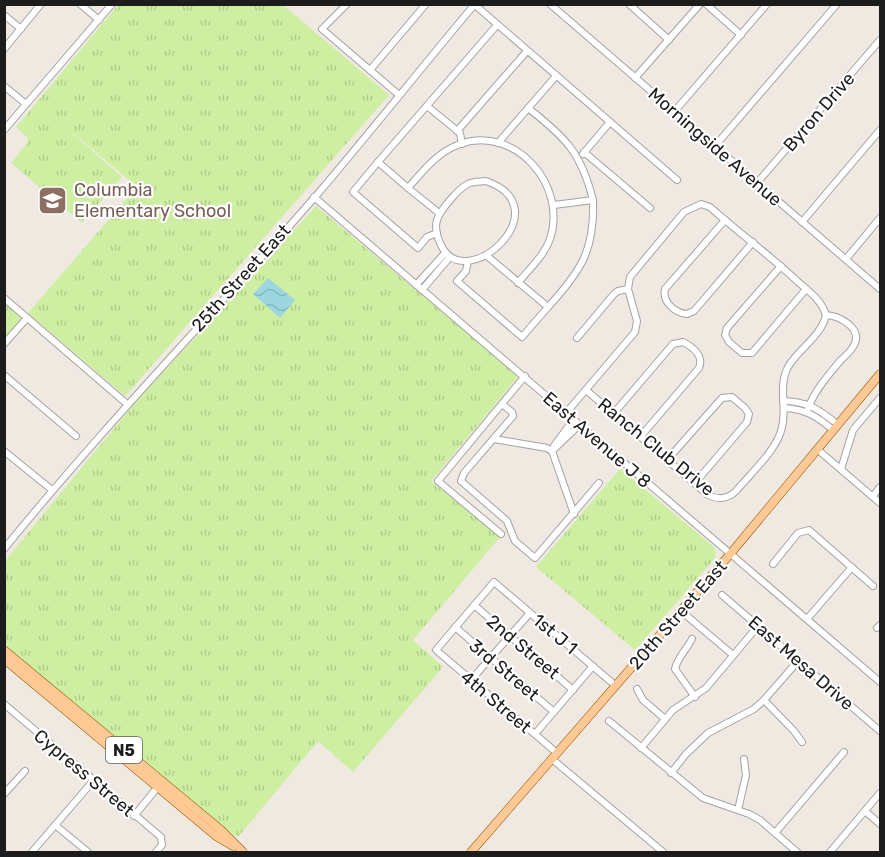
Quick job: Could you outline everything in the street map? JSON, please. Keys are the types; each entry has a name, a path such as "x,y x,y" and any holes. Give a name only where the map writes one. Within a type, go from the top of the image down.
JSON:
{"main road":[{"name":"20th Street East","path":"471,852 731,553 880,374"},
{"name":"N5","path":"4,650 221,830 242,852"},
{"path":"4,659 216,836 242,852"}],"street":[{"path":"4,48 41,4"},
{"path":"80,4 99,20"},
{"path":"4,130 112,4"},
{"path":"347,4 322,29 399,95"},
{"path":"370,70 426,4"},
{"name":"Morningside Avenue","path":"550,4 880,289"},
{"path":"629,4 669,40"},
{"path":"635,78 700,4"},
{"path":"706,4 741,35"},
{"path":"674,112 767,4"},
{"path":"715,146 837,4"},
{"path":"475,5 676,180"},
{"name":"25th Street East","path":"4,549 127,404 314,197 475,5"},
{"path":"4,15 21,29"},
{"path":"437,233 428,237 418,248 353,192 497,25"},
{"name":"Byron Drive","path":"757,183 880,40"},
{"path":"457,131 527,51"},
{"path":"498,143 556,76"},
{"path":"4,86 26,104"},
{"path":"427,106 457,131 462,144"},
{"path":"468,261 466,271 457,281 522,337 581,267 594,225 593,200 589,183 579,159 567,141 528,108"},
{"path":"579,159 610,122"},
{"path":"802,222 880,130"},
{"path":"408,188 434,158 462,144 479,141 498,143 522,155 540,171 549,186 554,205 551,238 542,254 518,283"},
{"path":"584,152 650,208"},
{"path":"378,162 439,213"},
{"path":"486,181 500,186 508,193 516,212 511,230 487,256 477,260 468,261 447,255 437,233 436,219 439,213 460,189 471,183 486,181"},
{"name":"East Avenue J 8","path":"314,197 880,682"},
{"path":"554,205 593,200"},
{"path":"566,413 635,332 638,321 628,289 633,271 684,213 701,204 710,207 753,242 823,306 826,315 821,329 789,367 782,385 784,404 816,407 835,427"},
{"path":"846,259 880,218"},
{"path":"725,220 666,289 664,294 666,301 679,313 687,314 694,311 753,242"},
{"path":"416,285 447,255"},
{"path":"422,290 447,255"},
{"path":"487,256 548,307"},
{"path":"781,266 727,328 725,335 729,342 742,353 752,353 806,289"},
{"path":"577,338 614,294 628,289"},
{"path":"4,298 127,404"},
{"path":"808,408 819,386 854,346 856,340 851,327 837,316 826,315"},
{"path":"4,344 27,318"},
{"path":"614,413 673,344 683,342 693,349 701,358 699,368 641,436"},
{"path":"4,375 76,436"},
{"path":"501,534 438,481 525,376"},
{"name":"Ranch Club Drive","path":"586,390 713,497 728,497 736,491 777,441 782,428 784,404"},
{"path":"667,459 722,398 732,397 745,408 749,414 747,422 695,483"},
{"path":"841,469 853,430 880,398"},
{"path":"502,404 512,412 513,416 464,473 461,481 507,521 515,541 535,558 598,483"},
{"path":"552,451 561,434 573,420"},
{"path":"552,451 579,425"},
{"path":"494,439 547,448 552,451 574,514"},
{"path":"818,449 880,503"},
{"path":"4,451 52,490"},
{"path":"873,496 880,487"},
{"path":"773,564 798,533 809,530 873,586"},
{"path":"807,620 852,567"},
{"name":"1st J 1","path":"474,605 494,582 616,686"},
{"name":"East Mesa Drive","path":"722,595 880,731"},
{"path":"455,627 474,605"},
{"name":"2nd Street","path":"474,605 573,690"},
{"path":"681,611 733,655"},
{"path":"471,680 530,613"},
{"path":"641,748 673,710 706,688 758,626"},
{"name":"4th Street","path":"455,627 436,650 535,734 554,756 663,852"},
{"name":"3rd Street","path":"455,627 554,712"},
{"path":"693,639 675,669 695,697"},
{"path":"671,772 708,733 747,713 764,700 798,661"},
{"path":"535,734 593,666"},
{"path":"637,689 643,700 665,719"},
{"path":"764,700 802,742"},
{"name":"Cypress Street","path":"4,704 161,837 163,842 156,852"},
{"path":"609,721 703,798 760,820 797,852"},
{"path":"775,833 844,752"},
{"path":"738,810 746,775 744,759"},
{"path":"4,794 25,771"},
{"path":"32,852 93,781"},
{"path":"134,816 157,788"},
{"path":"830,852 880,793"},
{"path":"865,811 880,824"},
{"path":"55,825 88,852"}],"green space":[{"path":"118,5 283,5 389,95 125,396 28,313 137,187 53,116 122,177 82,223 11,163 28,142 27,137 16,127"},
{"path":"316,206 516,374 516,379 431,481 500,537 413,640 443,667 353,772 318,741 238,837 219,827 5,645 5,561 134,404"},
{"path":"5,304 21,318 5,337"},
{"path":"619,470 622,470 715,548 716,557 635,650 536,567"}],"water":[{"path":"268,278 295,300 280,318 253,294"}],"place":[{"name":"Columbia Elementary School","path":"53,200"}]}
